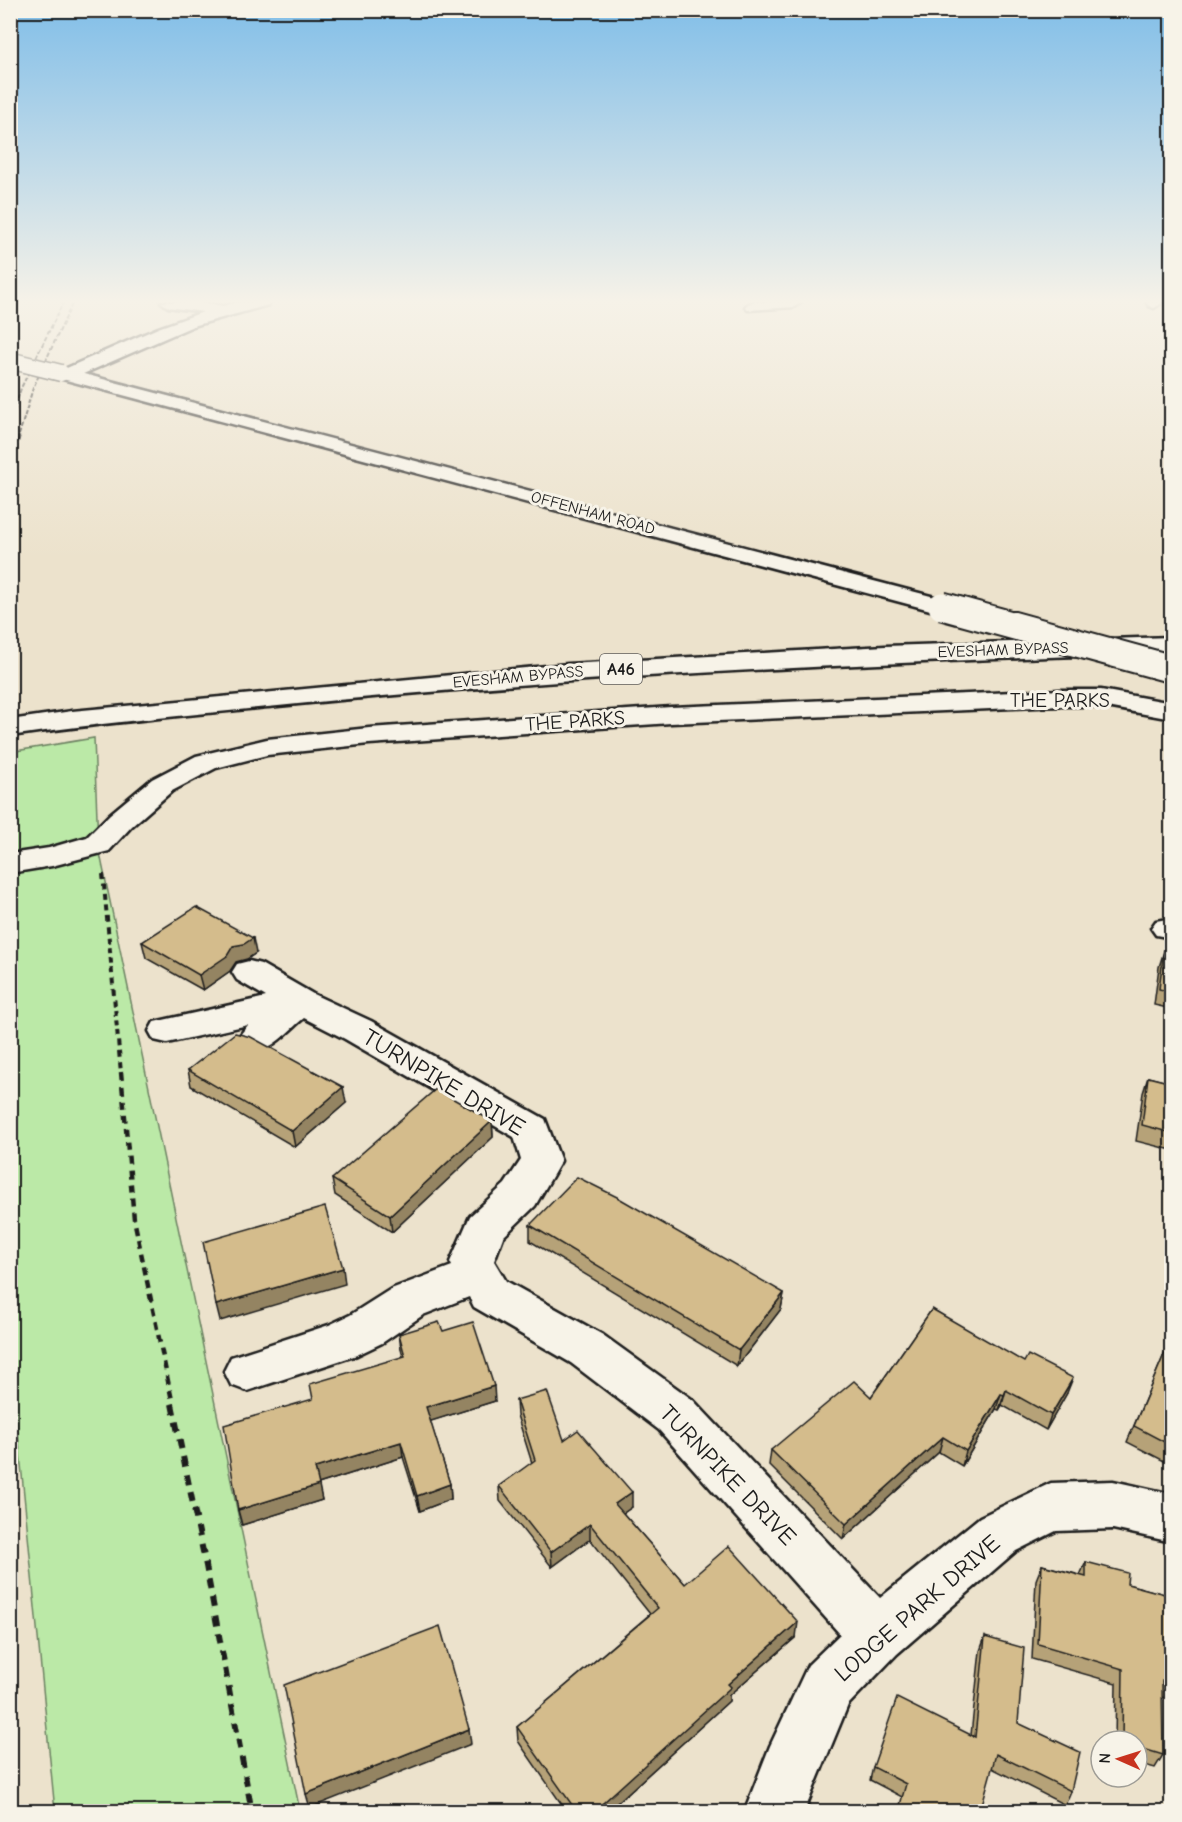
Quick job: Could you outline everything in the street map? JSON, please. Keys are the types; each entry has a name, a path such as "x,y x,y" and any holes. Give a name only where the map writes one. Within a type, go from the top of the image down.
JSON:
{"main road":[{"name":"OFFENHAM ROAD","path":"113,387 1172,669"},
{"name":"EVESHAM BYPASS","path":"10,728 72,719 320,694 568,672 885,654 1172,645"},
{"name":"THE PARKS","path":"98,844 121,820 162,785 206,762 267,747 369,736 671,715 1037,699 1101,698 1172,711"},
{"path":"10,864 98,844"},
{"name":"TURNPIKE DRIVE","path":"249,972 300,1002 358,1030 531,1129 541,1161 520,1195 485,1227 472,1262 490,1294 587,1349 676,1415 878,1635"},
{"path":"167,1031 300,1002"},
{"path":"254,1040 300,1002"},
{"path":"248,1371 341,1341 366,1329 407,1302 479,1274"},
{"name":"LODGE PARK DRIVE","path":"774,1812 791,1767 828,1685 878,1635 998,1534 1051,1507 1113,1505 1172,1518"}],"path":[{"path":"98,844 105,886 134,1220 206,1566 252,1812"}],"green space":[{"path":"94,738 98,844 300,1811 55,1811 10,1352 10,752"}],"building":[{"path":"196,907 253,938 244,944 233,946 227,956 199,975 142,942"},
{"path":"1164,951 1172,953 1172,992 1159,989"},
{"path":"235,1033 251,1037 343,1087 292,1131 188,1070"},
{"path":"1148,1077 1172,1083 1172,1133 1142,1125"},
{"path":"436,1089 492,1121 390,1216 332,1179"},
{"path":"577,1177 617,1197 784,1293 739,1350 530,1225"},
{"path":"325,1207 343,1268 216,1305 203,1242"},
{"path":"932,1309 1024,1362 1028,1355 1073,1378 1051,1415 1006,1390 1004,1395 1001,1394 966,1451 943,1437 846,1524 771,1450 854,1381 871,1397"},
{"path":"439,1322 443,1331 473,1322 494,1386 426,1407 450,1484 417,1496 401,1442 315,1468 319,1485 238,1510 224,1425 313,1399 310,1384 405,1356 399,1334"},
{"path":"1166,1350 1172,1352 1172,1446 1134,1426"},
{"path":"547,1391 564,1440 578,1430 632,1492 615,1504 685,1584 729,1546 798,1622 728,1684 731,1687 593,1812 577,1812 517,1727 658,1608 590,1524 551,1552 499,1486 535,1460 516,1400"},
{"path":"1086,1562 1128,1573 1127,1584 1172,1596 1172,1683 1162,1681 1163,1755 1149,1751 1149,1729 1122,1729 1123,1669 1038,1644 1042,1565 1086,1577"},
{"path":"440,1626 469,1729 306,1794 284,1685"},
{"path":"985,1637 1024,1648 1018,1723 1080,1752 1071,1791 996,1754 980,1812 898,1812 906,1784 873,1767 897,1698 975,1737"}],"railway":[{"path":"10,424 21,387"},
{"path":"19,435 33,387"},
{"path":"10,468 20,434"},
{"path":"10,1772 14,1812"}]}
